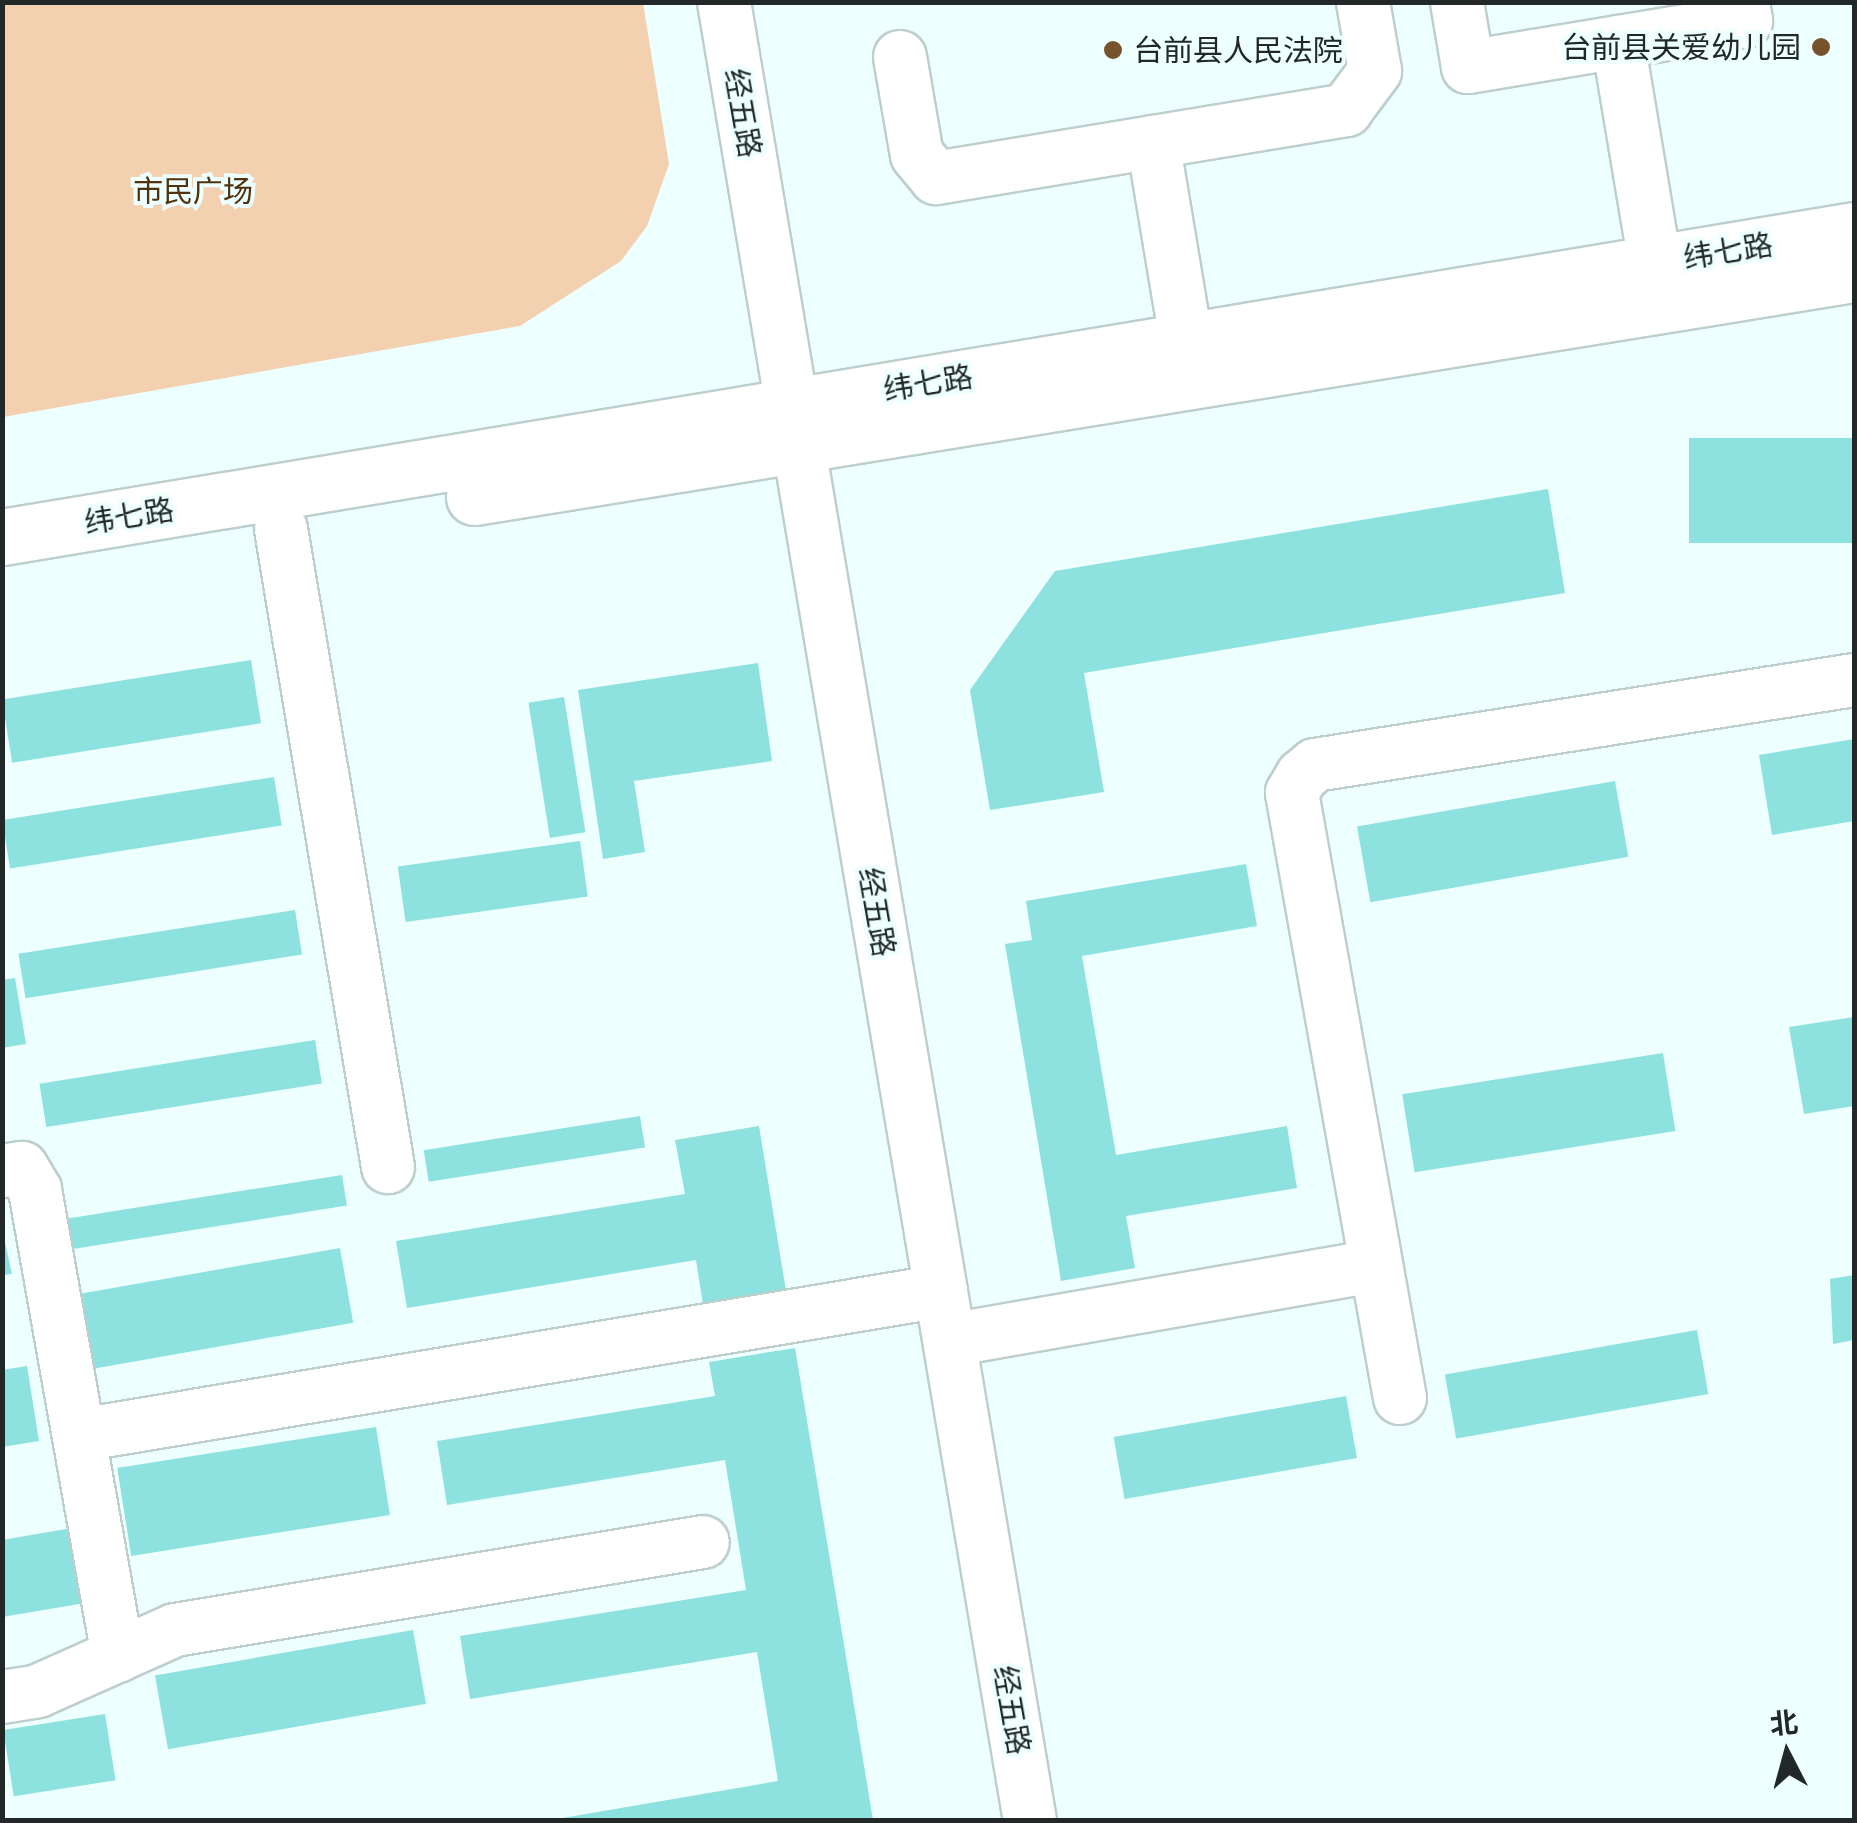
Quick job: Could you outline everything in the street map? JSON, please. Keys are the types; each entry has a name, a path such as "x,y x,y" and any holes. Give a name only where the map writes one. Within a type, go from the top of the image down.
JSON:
{"main road":[{"name":"纬七路","path":"2,576 281,529 796,425 1186,340 1854,230"},
{"name":"纬七路","path":"2,537 1854,274"}],"street":[{"name":"经五路","path":"724,2 1030,1820"},
{"path":"900,56 916,154 936,178 1346,110 1375,71 1363,2"},
{"path":"1457,2 1468,67 1746,21 1743,2"},
{"path":"1618,42 1655,264"},
{"path":"1153,142 1186,340"},
{"path":"281,529 388,1167"},
{"path":"1400,1398 1292,793 1302,776 1315,765 1854,680"},
{"path":"2,1171 22,1168 35,1190 118,1656"},
{"path":"80,1434 945,1316 1376,1266"},
{"path":"2,1697 118,1656 174,1630 704,1542"}],"green space":[{"name":"市民广场","path":"3,2 643,3 669,164 647,226 621,261 520,326 3,417"}],"building":[{"path":"1689,438 1854,438 1854,543 1689,543"},
{"path":"1548,489 1565,593 1084,673 1104,792 990,810 970,690 1055,571"},
{"path":"251,660 261,723 12,763 2,699"},
{"path":"758,663 772,761 634,781 645,852 603,859 578,690"},
{"path":"564,697 585,832 550,838 528,703"},
{"path":"1854,739 1854,821 1772,835 1759,755"},
{"path":"274,777 282,825 10,868 2,820"},
{"path":"1615,781 1628,857 1370,902 1357,826"},
{"path":"580,841 588,896 406,922 398,867"},
{"path":"1246,864 1257,926 1082,956 1116,1155 1287,1126 1297,1188 1126,1216 1135,1268 1061,1281 1005,944 1032,940 1026,901"},
{"path":"295,910 302,954 25,998 18,954"},
{"path":"15,978 26,1044 2,1048 2,980"},
{"path":"1854,1017 1854,1106 1804,1114 1789,1027"},
{"path":"315,1040 322,1083 46,1127 39,1084"},
{"path":"1663,1053 1675,1131 1415,1172 1402,1094"},
{"path":"640,1116 645,1148 429,1182 424,1150"},
{"path":"759,1126 787,1297 704,1311 696,1260 407,1308 396,1241 685,1194 675,1140"},
{"path":"342,1175 347,1206 58,1251 54,1221"},
{"path":"2,1229 12,1274 2,1275"},
{"path":"340,1248 353,1323 93,1369 80,1294"},
{"path":"1854,1275 1854,1340 1833,1344 1830,1279"},
{"path":"1697,1330 1708,1394 1456,1438 1445,1374"},
{"path":"795,1348 873,1820 551,1820 778,1781 757,1652 470,1699 460,1636 746,1590 725,1460 447,1505 437,1441 715,1396 709,1362"},
{"path":"27,1366 39,1441 2,1447 2,1370"},
{"path":"1346,1396 1357,1458 1125,1499 1114,1437"},
{"path":"376,1427 390,1515 131,1556 117,1468"},
{"path":"72,1528 85,1603 2,1617 2,1540"},
{"path":"413,1630 426,1704 168,1749 155,1675"},
{"path":"105,1714 115,1780 14,1796 3,1730"}],"place":[{"name":"台前县关爱幼儿园","path":"1821,47"},
{"name":"台前县人民法院","path":"1113,50"}]}
